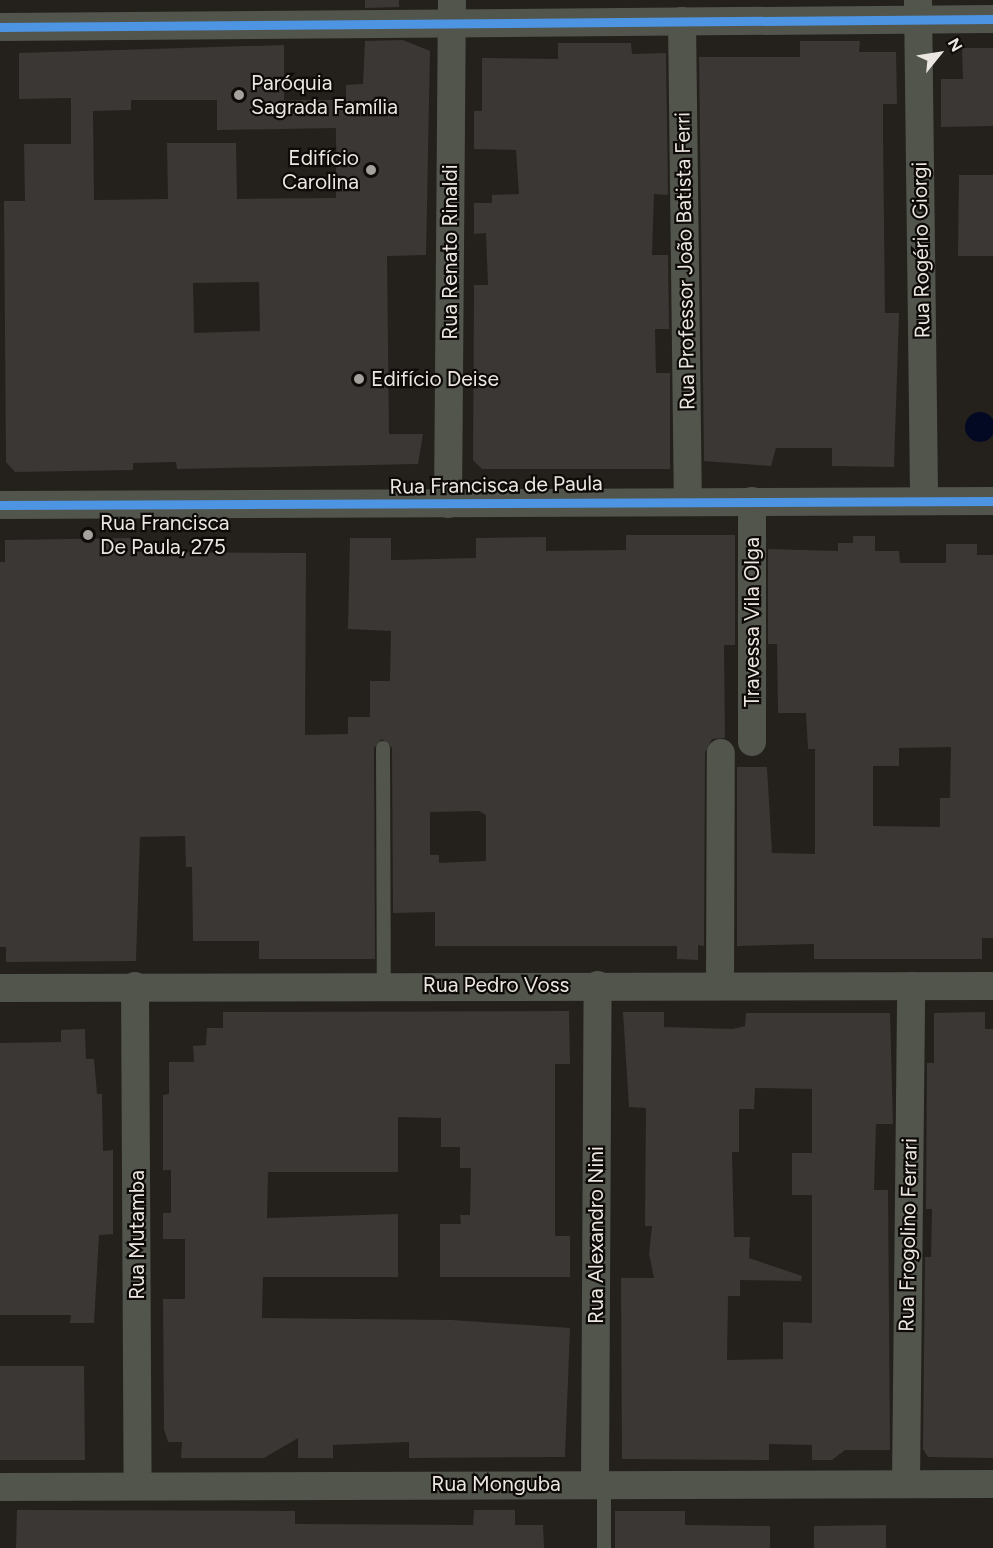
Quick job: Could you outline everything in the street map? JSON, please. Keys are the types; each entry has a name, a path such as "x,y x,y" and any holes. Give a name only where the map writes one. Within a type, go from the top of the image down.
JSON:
{"street":[{"path":"0,27 452,12 682,21 918,10 993,19"},
{"name":"Rua Rogério Giorgi","path":"918,10 924,501"},
{"name":"Rua Renato Rinaldi","path":"448,504 452,12"},
{"name":"Rua Professor João Batista Ferri","path":"682,21 688,501"},
{"name":"Travessa Vila Olga","path":"752,501 752,742"},
{"name":"Rua Francisca de Paula","path":"0,504 993,501"},
{"path":"720,985 721,753"},
{"name":"Rua Pedro Voss","path":"0,988 384,985 993,986"},
{"name":"Rua Alexandro Nini","path":"598,985 600,1484"},
{"name":"Rua Mutamba","path":"135,986 138,1484"},
{"name":"Rua Frogolino Ferrari","path":"906,1483 910,986"},
{"name":"Rua Monguba","path":"0,1487 138,1484 993,1484"}],"lane":[{"path":"383,748 384,985"},
{"path":"600,1484 604,1548"}],"water":[{"path":"980,412 990,417 995,427 990,437 980,442 970,437 965,427 970,417"}],"building":[{"path":"365,0 399,0 399,7 365,8"},
{"path":"403,40 430,51 426,255 387,256 389,434 423,434 418,464 177,469 176,462 133,463 133,470 15,472 6,462 4,201 25,201 24,144 71,144 71,98 19,99 19,53 284,45 284,100 346,100 346,85 363,84 365,41","holes":["131,100 217,100 217,130 336,128 336,198 237,199 236,143 167,143 168,199 94,200 93,111 131,110","259,282 260,331 194,333 193,283"]},
{"path":"800,41 860,41 859,52 896,52 897,104 883,104 885,313 899,313 894,467 832,466 832,448 776,448 771,466 704,461 699,57 800,57"},
{"path":"558,43 631,43 632,54 666,53 668,195 654,194 652,255 668,255 669,329 655,329 656,373 670,373 670,469 482,469 473,460 474,285 488,285 486,233 474,234 474,203 492,203 492,195 519,194 516,150 474,149 474,111 482,111 482,58 558,59"},
{"path":"962,48 993,48 993,126 941,127 941,79 963,79"},
{"path":"959,175 993,175 993,256 958,256"},
{"path":"626,535 735,535 735,645 724,645 725,738 712,739 705,753 704,946 698,945 698,960 677,959 677,946 435,946 435,912 393,913 392,748 382,739 374,748 375,959 259,959 259,941 193,941 192,867 186,867 185,836 140,837 136,961 6,962 6,947 0,947 0,562 5,562 5,540 132,538 132,552 306,553 305,735 348,734 348,717 370,717 370,681 390,681 391,631 348,629 350,538 391,538 391,560 476,558 476,538 546,537 546,551 626,550","holes":["479,811 486,815 486,861 439,863 439,855 430,855 430,812"]},
{"path":"853,536 875,536 875,551 899,551 900,563 946,563 946,544 977,544 977,555 993,555 993,938 982,938 982,959 814,959 814,944 737,946 737,767 767,767 772,853 815,854 815,749 808,749 806,713 778,713 777,644 768,644 768,549 838,551 838,543 853,543","holes":["951,747 950,798 940,798 940,827 873,826 873,766 899,766 899,748"]},
{"path":"569,1011 570,1064 555,1064 555,1236 570,1236 570,1277 440,1277 440,1224 461,1224 460,1215 470,1215 471,1168 460,1168 460,1147 441,1147 441,1118 398,1117 398,1172 268,1172 267,1218 398,1214 398,1277 263,1277 262,1318 452,1320 570,1328 565,1457 409,1458 409,1442 333,1445 333,1458 298,1458 298,1438 264,1458 181,1458 182,1442 168,1442 164,1429 163,1299 185,1299 185,1239 163,1239 163,1213 171,1213 171,1170 163,1170 163,1095 169,1094 169,1062 194,1062 193,1046 206,1045 207,1028 223,1028 223,1012"},
{"path":"623,1012 664,1012 664,1027 733,1029 745,1026 746,1013 890,1013 893,1124 876,1124 874,1190 888,1190 890,1450 845,1450 832,1460 812,1460 812,1445 769,1444 769,1460 622,1459 621,1278 654,1278 649,1254 652,1226 645,1226 646,1108 629,1107","holes":["755,1088 812,1089 812,1153 792,1153 792,1195 812,1195 812,1323 783,1322 783,1359 727,1360 728,1296 740,1296 740,1280 801,1281 802,1276 749,1258 750,1237 734,1237 732,1152 739,1152 739,1109 754,1109"]},
{"path":"985,1012 985,1029 993,1029 993,1458 928,1457 923,1449 925,1257 931,1257 932,1209 926,1209 927,1063 934,1063 934,1013"},
{"path":"85,1029 86,1059 94,1059 97,1094 102,1094 103,1151 113,1150 113,1234 99,1235 94,1323 70,1323 71,1315 0,1315 0,1043 61,1042 61,1030"},
{"path":"0,1366 84,1366 85,1460 0,1460"},
{"path":"17,1510 295,1511 295,1524 473,1525 474,1510 515,1510 515,1525 543,1525 544,1548 16,1548"},
{"path":"615,1511 685,1511 685,1525 770,1526 770,1548 615,1548"},
{"path":"886,1525 886,1548 814,1548 814,1526"}],"cycle path":[{"path":"0,27 993,19"},
{"path":"0,505 993,501"}],"place":[{"name":"Paróquia Sagrada Família","path":"239,95"},
{"name":"Edifício Carolina","path":"371,170"},
{"name":"Edifício Deise","path":"359,379"},
{"name":"Rua Francisca De Paula, 275","path":"88,535"}]}
